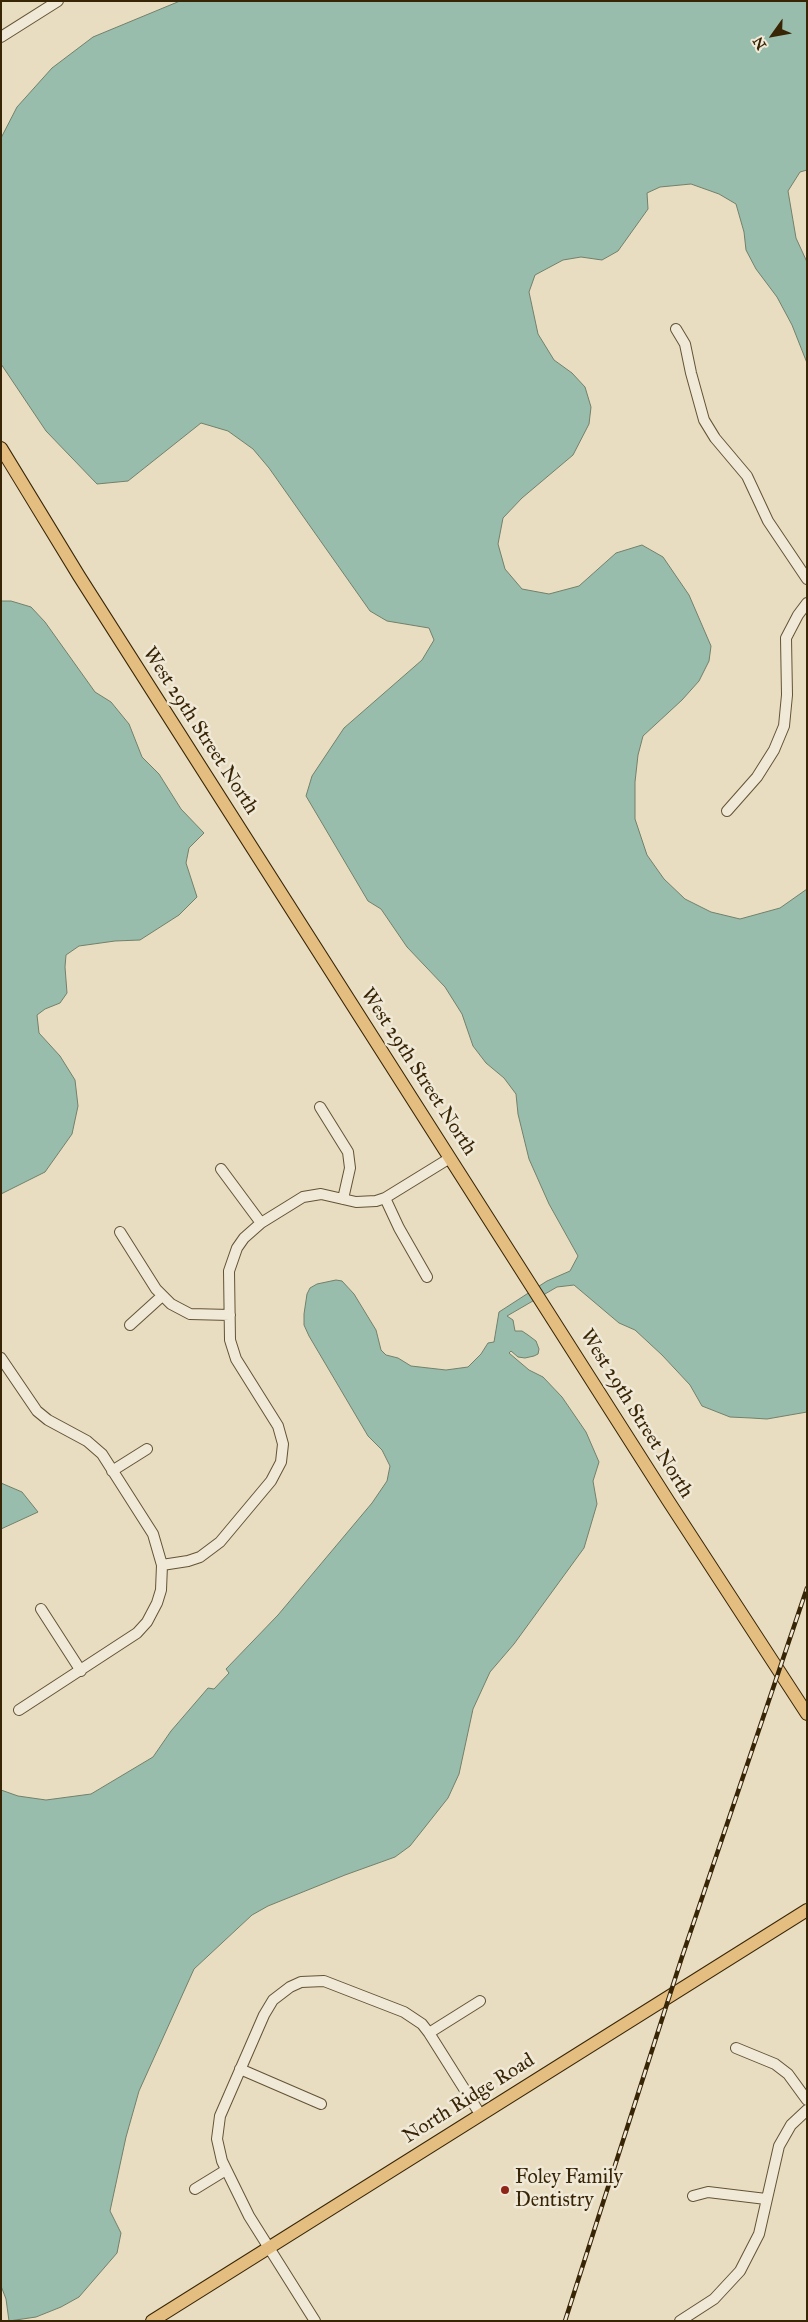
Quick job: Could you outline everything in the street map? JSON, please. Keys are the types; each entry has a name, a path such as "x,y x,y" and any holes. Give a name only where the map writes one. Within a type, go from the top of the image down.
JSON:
{"main road":[{"name":"West 29th Street North","path":"1,448 79,576 669,1502 807,1714"},
{"name":"North Ridge Road","path":"152,2321 807,1910"}],"street":[{"path":"1,37 58,1"},
{"path":"676,329 685,344 704,420 715,438 747,476 768,521 807,579"},
{"path":"727,811 757,777 774,750 784,726 787,695 786,638 798,615 807,603"},
{"path":"320,1107 344,1145 350,1160 343,1199"},
{"path":"162,1565 200,1557 220,1542 271,1481 281,1462 283,1444 278,1426 236,1359 230,1340 229,1282 232,1260 244,1238 261,1223 302,1197 321,1194 366,1203 385,1198 450,1158"},
{"path":"220,1169 261,1223"},
{"path":"385,1198 399,1228 427,1277"},
{"path":"120,1232 162,1296 170,1304 190,1314 230,1315"},
{"path":"130,1325 162,1296"},
{"path":"1,1358 37,1410 48,1420 95,1447 153,1534 162,1565 161,1590 157,1604 147,1622 128,1640 19,1710"},
{"path":"112,1471 147,1449"},
{"path":"41,1609 81,1671"},
{"path":"316,2321 249,2216 218,2151 217,2127 240,2069 268,2008 281,1993 301,1982 312,1980 334,1983 404,2012 422,2024 480,2114"},
{"path":"429,2034 480,2001"},
{"path":"736,2048 775,2064 788,2074 807,2100"},
{"path":"240,2069 321,2104"},
{"path":"680,2321 714,2298 729,2285 740,2271 759,2234 779,2146 790,2125 807,2110"},
{"path":"195,2189 226,2170"},
{"path":"693,2196 708,2192 766,2199"}],"shaded area":[{"path":"180,1 807,1 807,170 800,172 788,191 796,238 807,262 807,363 792,325 777,297 756,269 746,250 744,232 736,204 719,194 691,184 660,187 647,193 648,209 618,251 602,260 581,257 563,260 535,275 529,292 538,334 554,360 572,373 585,387 591,407 589,424 573,455 522,498 503,518 498,544 505,569 522,589 549,594 579,586 616,553 642,545 663,557 689,595 711,646 709,661 699,681 682,700 643,736 638,755 635,782 635,819 647,855 664,879 685,899 711,912 740,919 780,908 807,889 807,1412 767,1419 730,1417 702,1406 690,1385 662,1355 635,1330 619,1323 574,1285 557,1287 507,1316 513,1320 515,1331 522,1331 536,1341 539,1349 538,1354 525,1358 518,1357 511,1351 509,1353 529,1370 543,1377 562,1397 586,1432 599,1462 593,1481 597,1504 584,1548 514,1644 490,1672 473,1709 459,1774 448,1798 410,1846 395,1857 268,1906 252,1915 194,1969 139,2091 126,2137 110,2211 121,2233 117,2253 79,2297 36,2317 9,2321 6,2299 1,2286 1,1790 18,1796 46,1800 91,1794 153,1757 171,1731 208,1688 214,1689 229,1673 226,1669 278,1615 372,1503 387,1481 390,1466 382,1450 368,1436 304,1325 307,1294 310,1288 317,1284 336,1280 342,1281 354,1294 376,1330 381,1350 386,1355 398,1358 411,1366 446,1370 468,1367 481,1354 488,1343 494,1342 499,1312 547,1281 570,1271 578,1256 549,1204 529,1159 518,1114 516,1094 504,1078 486,1063 473,1046 462,1014 445,987 407,947 381,909 368,901 306,796 312,776 344,728 422,660 434,640 429,628 387,621 370,611 269,468 253,449 228,431 201,423 128,481 97,484 46,431 1,364 1,138 17,107 52,68 93,37"},
{"path":"1,601 11,601 31,607 45,622 95,692 111,702 129,724 142,757 159,774 181,809 204,833 189,848 186,863 197,897 179,915 140,940 79,946 66,955 67,993 60,1003 45,1009 37,1015 39,1033 60,1056 75,1080 78,1106 72,1134 45,1172 1,1194"},
{"path":"1,1483 22,1492 38,1512 1,1529"}],"railway":[{"path":"565,2321 682,1957 807,1588"}],"place":[{"name":"Foley Family Dentistry","path":"505,2190"}]}
